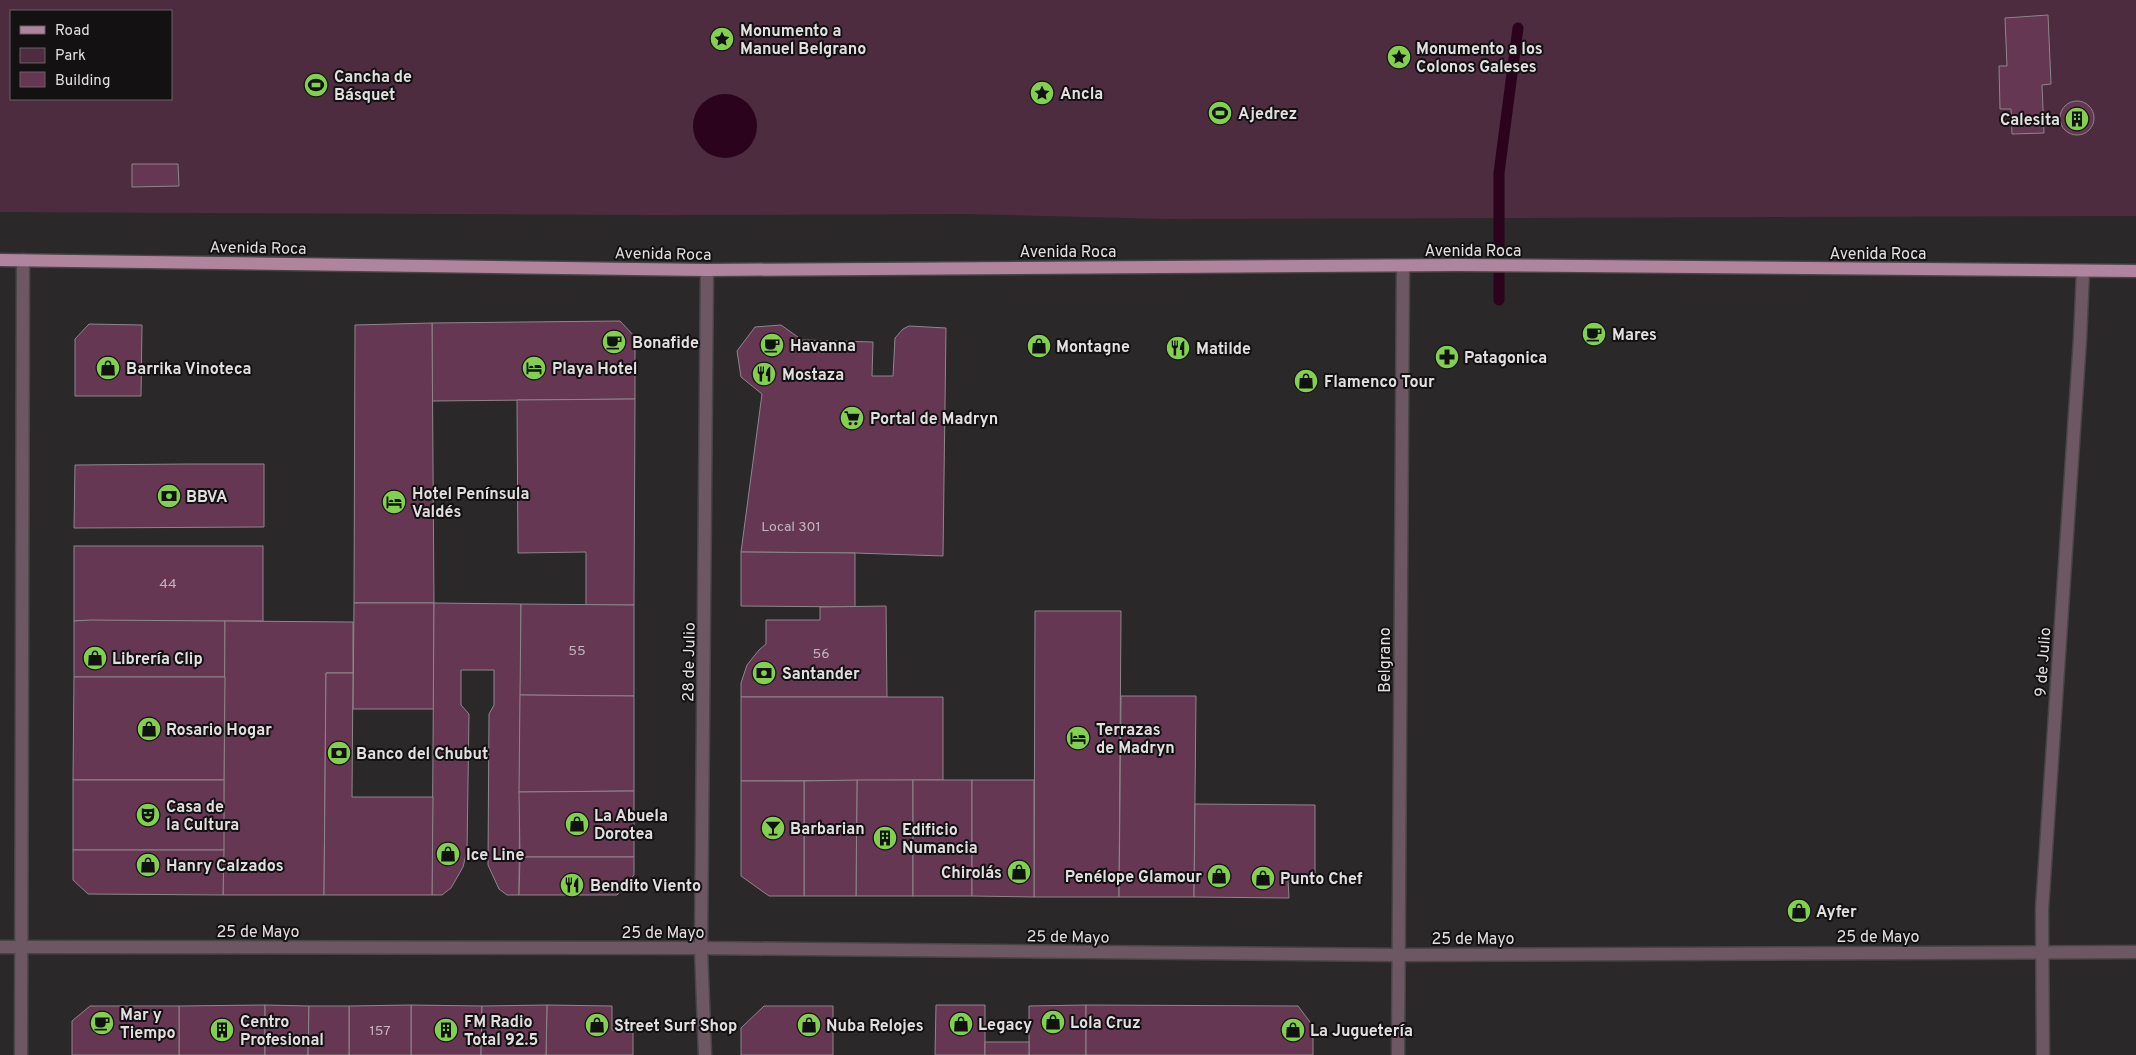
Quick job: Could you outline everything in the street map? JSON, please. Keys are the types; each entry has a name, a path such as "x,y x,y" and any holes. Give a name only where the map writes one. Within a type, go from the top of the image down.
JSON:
{"main road":[{"name":"Avenida Roca","path":"0,260 708,270 1403,266 1459,264 2136,271"}],"street":[{"path":"21,1055 23,260"},
{"name":"Belgrano","path":"1398,1055 1403,266"},
{"name":"28 de Julio","path":"705,1055 701,948 708,270"},
{"name":"9 de Julio","path":"2042,1055 2042,909 2080,339 2082,271"},
{"name":"25 de Mayo","path":"0,947 701,948 1398,955 2136,952"}],"green space":[{"path":"0,0 2136,0 2136,216 1164,219 969,214 653,215 0,212"}],"shaded area":[{"path":"725,94 737,96 748,103 755,114 757,126 755,138 748,149 737,156 725,158 713,156 702,149 695,138 693,126 695,114 702,103 713,96"}],"building":[{"path":"2048,15 2051,84 2042,85 2044,133 2012,134 2011,109 2000,109 1999,66 2007,66 2005,18"},
{"name":"Calesita","path":"2077,101 2084,102 2089,106 2093,111 2093,125 2089,130 2084,134 2077,135 2070,134 2065,130 2061,125 2060,118 2061,111 2065,106 2070,102"},
{"path":"132,164 178,164 179,186 132,187"},
{"name":"Playa Hotel","path":"620,321 635,337 635,399 432,401 432,323"},
{"name":"Hotel Península Valdés","path":"432,323 434,603 354,603 355,325"},
{"name":"Barrika Vinoteca","path":"89,324 142,325 141,396 75,396 75,339"},
{"name":"Portal de Madryn","path":"781,325 802,340 873,342 872,376 893,376 895,338 903,329 909,326 946,328 943,556 741,552 762,394 741,377 737,351 755,327"},
{"path":"635,399 634,605 586,605 586,552 518,553 517,400"},
{"name":"BBVA","path":"264,464 264,527 74,528 75,465"},
{"path":"74,546 263,546 263,621 74,621"},
{"path":"741,552 855,553 855,607 741,606"},
{"path":"354,603 434,603 434,709 353,709"},
{"path":"434,603 521,604 519,895 507,895 499,889 488,865 489,714 494,705 494,670 461,670 461,705 469,714 467,851 463,867 451,888 442,895 432,895"},
{"path":"521,604 634,605 634,696 520,695"},
{"path":"886,606 887,697 741,697 741,683 747,665 766,644 766,620 820,620 820,607"},
{"name":"Terrazas de Madryn","path":"1035,611 1121,611 1119,897 1034,897"},
{"path":"74,621 225,621 225,677 74,677"},
{"path":"225,621 353,622 353,673 326,673 324,895 223,895"},
{"name":"Banco del Chubut","path":"326,673 353,673 352,797 433,797 432,895 324,895"},
{"name":"Rosario Hogar","path":"74,677 225,677 224,780 73,780"},
{"path":"520,695 634,696 634,791 519,792"},
{"path":"1121,696 1196,696 1194,897 1119,897"},
{"path":"741,697 943,697 943,780 741,781"},
{"name":"Casa de la Cultura","path":"73,780 224,780 224,850 73,850"},
{"name":"Edificio Numancia","path":"857,780 913,780 913,896 856,896"},
{"path":"857,780 856,896 804,896 804,781"},
{"path":"913,780 972,780 972,896 913,896"},
{"path":"972,780 1034,780 1034,897 972,896"},
{"name":"Barbarian","path":"741,781 804,781 804,896 769,896 741,876"},
{"name":"La Abuela Dorotea","path":"634,791 634,857 520,857 519,792"},
{"path":"1195,804 1315,805 1315,881 1288,880 1289,898 1194,897"},
{"name":"Hanry Calzados","path":"73,850 224,850 223,895 88,894 73,880"},
{"name":"Bendito Viento","path":"520,857 634,857 634,875 617,895 519,895"},
{"name":"Centro Profesional","path":"265,1005 265,1055 179,1055 179,1006"},
{"path":"265,1005 309,1006 308,1055 265,1055"},
{"name":"FM Radio Total 92.5","path":"411,1005 482,1006 481,1055 411,1055"},
{"path":"411,1005 411,1055 349,1055 349,1006"},
{"path":"547,1005 612,1006 612,1030 633,1030 633,1055 546,1055"},
{"path":"547,1005 546,1055 481,1055 482,1006"},
{"name":"Legacy","path":"936,1005 985,1005 985,1055 935,1055"},
{"path":"1086,1005 1086,1055 1029,1055 1029,1006"},
{"path":"1086,1005 1298,1006 1313,1026 1313,1055 1086,1055"},
{"path":"90,1006 179,1006 179,1055 72,1055 72,1021"},
{"path":"309,1006 349,1006 349,1055 308,1055"},
{"path":"764,1006 833,1006 833,1055 741,1055 741,1028"},
{"path":"985,1042 1029,1042 1029,1055 985,1055"}],"waterway":[{"path":"1499,300 1499,173 1518,28"}],"place":[{"name":"Monumento a Manuel Belgrano","path":"722,39"},
{"name":"Monumento a los Colonos Galeses","path":"1399,57"},
{"name":"Cancha de Básquet","path":"316,85"},
{"name":"Ancla","path":"1042,93"},
{"name":"Ajedrez","path":"1220,113"},
{"name":"Calesita","path":"2077,119"},
{"name":"Mares","path":"1594,334"},
{"name":"Bonafide","path":"614,342"},
{"name":"Havanna","path":"772,345"},
{"name":"Montagne","path":"1039,346"},
{"name":"Matilde","path":"1178,348"},
{"name":"Patagonica","path":"1447,357"},
{"name":"Barrika Vinoteca","path":"108,368"},
{"name":"Playa Hotel","path":"534,368"},
{"name":"Mostaza","path":"764,374"},
{"name":"Flamenco Tour","path":"1306,381"},
{"name":"Portal de Madryn","path":"852,418"},
{"name":"BBVA","path":"169,496"},
{"name":"Hotel Península Valdés","path":"394,502"},
{"name":"Librería Clip","path":"95,658"},
{"name":"Santander","path":"764,673"},
{"name":"Rosario Hogar","path":"149,729"},
{"name":"Terrazas de Madryn","path":"1078,738"},
{"name":"Banco del Chubut","path":"339,753"},
{"name":"Casa de la Cultura","path":"148,815"},
{"name":"La Abuela Dorotea","path":"577,824"},
{"name":"Barbarian","path":"773,828"},
{"name":"Edificio Numancia","path":"885,838"},
{"name":"Ice Line","path":"448,854"},
{"name":"Hanry Calzados","path":"148,865"},
{"name":"Chirola´s","path":"1019,872"},
{"name":"Penélope Glamour","path":"1219,876"},
{"name":"Punto Chef","path":"1263,878"},
{"name":"Bendito Viento","path":"572,885"},
{"name":"Ayfer","path":"1799,911"},
{"name":"Lola Cruz","path":"1053,1022"},
{"name":"Mar y Tiempo","path":"102,1023"},
{"name":"Legacy","path":"961,1024"},
{"name":"Street Surf Shop","path":"597,1025"},
{"name":"Nuba Relojes","path":"809,1025"},
{"name":"Centro Profesional","path":"222,1030"},
{"name":"FM Radio Total 92.5","path":"446,1030"},
{"name":"La Juguetería","path":"1293,1030"}]}
